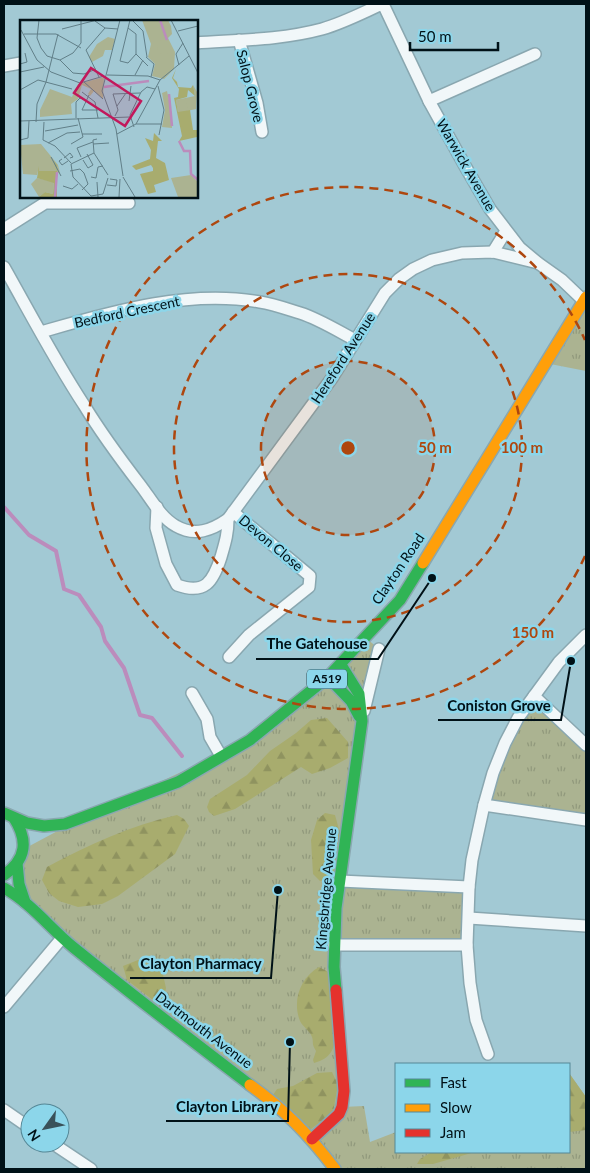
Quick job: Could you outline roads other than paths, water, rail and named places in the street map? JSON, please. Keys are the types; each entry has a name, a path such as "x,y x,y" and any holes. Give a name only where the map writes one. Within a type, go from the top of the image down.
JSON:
{"street":[{"path":"198,43 290,36 354,17 382,4"},
{"name":"Warwick Avenue","path":"382,4 429,101 465,166 506,231 520,248 562,280 585,301"},
{"name":"Salop Grove","path":"239,40 262,132"},
{"path":"429,101 535,54"},
{"path":"4,66 20,64"},
{"path":"4,229 45,202 129,203"},
{"path":"493,252 506,231"},
{"name":"Hereford Avenue","path":"4,267 83,405 157,507 174,526 188,532 202,532 217,527 231,516 332,378 385,294 399,279 413,269 432,260 462,253 493,252 538,263"},
{"name":"Bedford Crescent","path":"42,332 102,314 149,305 196,299 230,299 260,302 302,314 355,340"},
{"name":"Clayton Road","path":"9,815 27,823 44,826 65,824 178,782 250,740 328,677 400,600 585,301"},
{"path":"157,507 156,528 166,564 177,584 188,589 199,588 212,581 228,536 231,516"},
{"name":"Devon Close","path":"229,657 249,635 309,587 310,576 231,516"},
{"path":"488,1054 476,1020 470,983 467,944 472,860 484,804 493,773 518,718 559,662 586,635"},
{"name":"Kingsbridge Avenue","path":"312,1139 339,1114 342,1107 344,1092 340,1060 334,945 336,908 362,721 379,649"},
{"name":"Kingsbridge Avenue","path":"341,665 359,694 362,721"},
{"path":"328,677 351,700 362,721"},
{"path":"192,693 207,719 210,737 221,756"},
{"path":"534,696 586,745"},
{"path":"484,804 586,820"},
{"name":"A519","path":"9,815 23,836 22,850"},
{"name":"Clayton Road","path":"22,850 78,820"},
{"path":"4,875 17,863 22,850"},
{"path":"17,863 19,884 24,902"},
{"path":"340,881 469,887"},
{"name":"Dartmouth Avenue","path":"4,888 24,902 62,938 145,1005 280,1107 312,1139 335,1169"},
{"path":"469,918 586,926"},
{"path":"4,1007 62,938"},
{"path":"334,945 467,944"},
{"path":"4,1110 20,1121"},
{"path":"67,1153 91,1169"}],"waterway":[{"path":"4,507 29,535 56,551 64,589 79,595 101,627 105,641 124,668 140,715 152,718 182,756"}],"place":[{"name":"The Gatehouse","path":"432,578"},
{"name":"Coniston Grove","path":"571,661"},
{"name":"Clayton Pharmacy","path":"278,890"},
{"name":"Clayton Library","path":"290,1042"}]}
